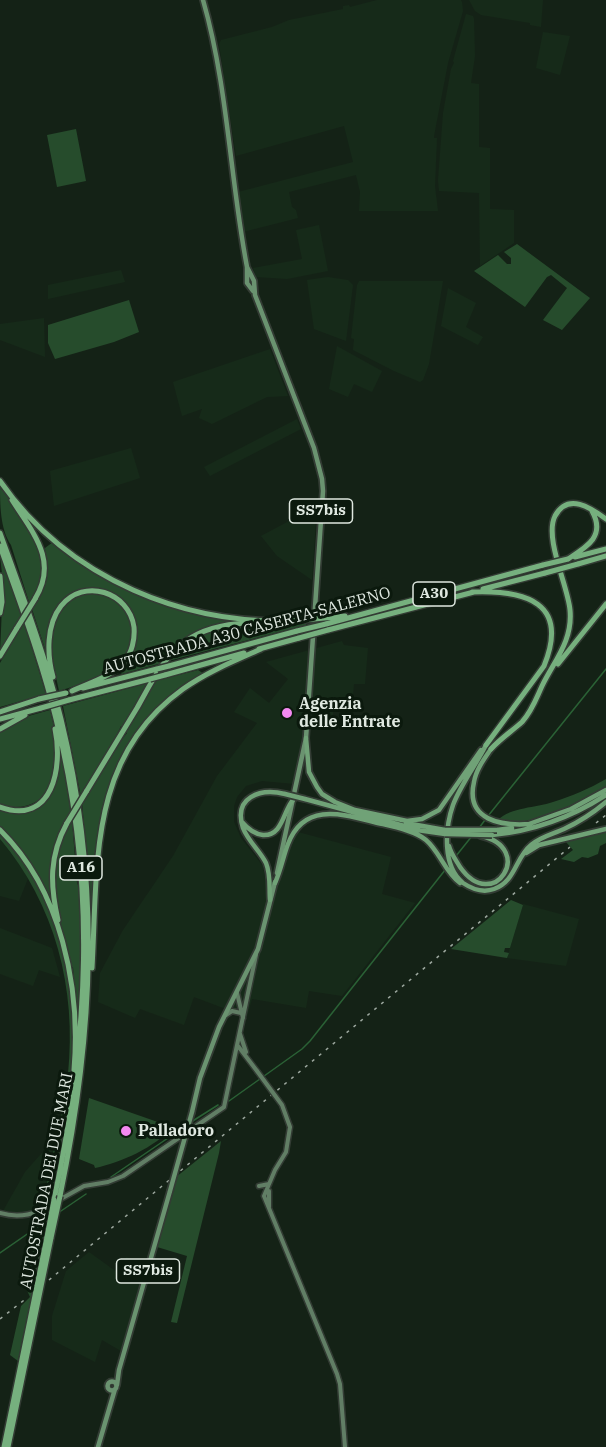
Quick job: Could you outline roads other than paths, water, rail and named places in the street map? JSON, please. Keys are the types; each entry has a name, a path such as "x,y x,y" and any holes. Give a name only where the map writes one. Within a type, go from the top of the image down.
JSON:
{"highway":[{"path":"0,656 35,598 44,579 45,570 39,543 2,483"},
{"path":"2,483 49,535 101,574 168,605 205,615 267,622"},
{"path":"386,817 414,821 435,813 444,804 469,766 528,714 567,640 570,610 555,554 553,525 556,515 566,506 579,504 589,507 606,519"},
{"path":"568,559 587,547 594,538 597,520 589,507"},
{"name":"AUTOSTRADA DEI DUE MARI","path":"0,533 45,661 61,719 71,767 86,878 89,949 87,1023 79,1097 6,1447"},
{"name":"AUTOSTRADA DEI DUE MARI","path":"0,546 32,634 54,710 70,784 80,855 84,926 84,997 78,1067 57,1198"},
{"name":"AUTOSTRADA A30 CASERTA-SALERNO","path":"0,712 39,699 606,549"},
{"name":"AUTOSTRADA A30 CASERTA-SALERNO","path":"0,719 299,638 326,624 472,592 606,556"},
{"path":"0,576 2,602 0,613"},
{"path":"69,692 112,672 130,653 134,629 132,616 127,606 116,596 95,591 83,592 71,597 62,604 51,628 50,663 63,714 71,767"},
{"path":"455,876 446,834 453,804 472,771 534,681 546,660 552,638 552,627 545,611 532,600 518,594 498,591 472,592"},
{"path":"549,675 606,604"},
{"path":"57,1198 75,1062 74,1006 52,896 51,874 56,848 67,823 164,663 179,646 195,635 234,623 304,620 326,624"},
{"path":"0,807 21,810 40,803 53,787 56,774 58,752 56,733 32,634"},
{"path":"87,1023 92,975 99,841 104,807 119,764 138,733 176,695 207,674 261,649"},
{"path":"534,681 556,661"},
{"path":"0,729 39,708"},
{"name":"SS7bis","path":"306,738 309,772 317,787 329,799 355,810"},
{"path":"488,747 473,783 473,797 480,811 488,819 498,823 530,824"},
{"name":"SS7bis","path":"339,808 386,817 446,834 497,830 530,824 571,809 606,790"},
{"name":"SS7bis","path":"270,900 270,880 266,864 242,822 242,808 252,795 266,792 285,794 418,830"},
{"name":"SS7bis","path":"275,883 291,838 298,828 311,818 324,813 446,834 490,836 548,823 573,813 606,795"},
{"name":"SS7bis","path":"242,822 249,829 260,834 274,832 282,823 293,800"},
{"path":"385,825 423,837 461,881 474,889 488,890 506,882 527,848 534,842 575,824 606,802"},
{"path":"521,859 528,851 539,845 606,829"},
{"path":"0,830 24,858 40,885 65,952"},
{"path":"452,858 471,879 484,884 496,882 503,876 508,865 507,855 502,845 490,836"}],"main road":[{"name":"SS7bis","path":"98,1447 200,1078 219,1027 258,949 275,883 306,738 322,479 314,448 250,283 216,59 203,0"},
{"path":"0,1213 16,1216 32,1214 84,1186 115,1180 224,1107 258,949"},
{"path":"241,983 246,981 250,986"},
{"path":"237,992 243,1020"},
{"path":"225,1016 232,1011 241,1013"},
{"path":"240,1033 248,1058"},
{"path":"237,1045 282,1106 290,1127 286,1152 263,1195 337,1374 345,1447"},
{"path":"234,1061 240,1054 248,1058"},
{"path":"259,1186 269,1184"},
{"path":"269,1184 269,1210"},
{"name":"SS7bis","path":"113,1387 111,1382 119,1370"}],"waterway":[{"path":"488,816 606,669"},
{"path":"479,828 485,820"},
{"path":"456,856 472,836"},
{"path":"229,1101 310,1041 453,860"},
{"path":"191,1122 218,1105"},
{"path":"111,1177 187,1125"},
{"path":"58,1213 86,1194"},
{"path":"0,1253 49,1219"}],"railway":[{"path":"596,823 606,815"},
{"path":"49,1280 570,847"},
{"path":"0,1319 28,1297"}],"place":[{"name":"Agenzia delle Entrate","path":"287,713"},
{"name":"Palladoro","path":"126,1131"}]}
